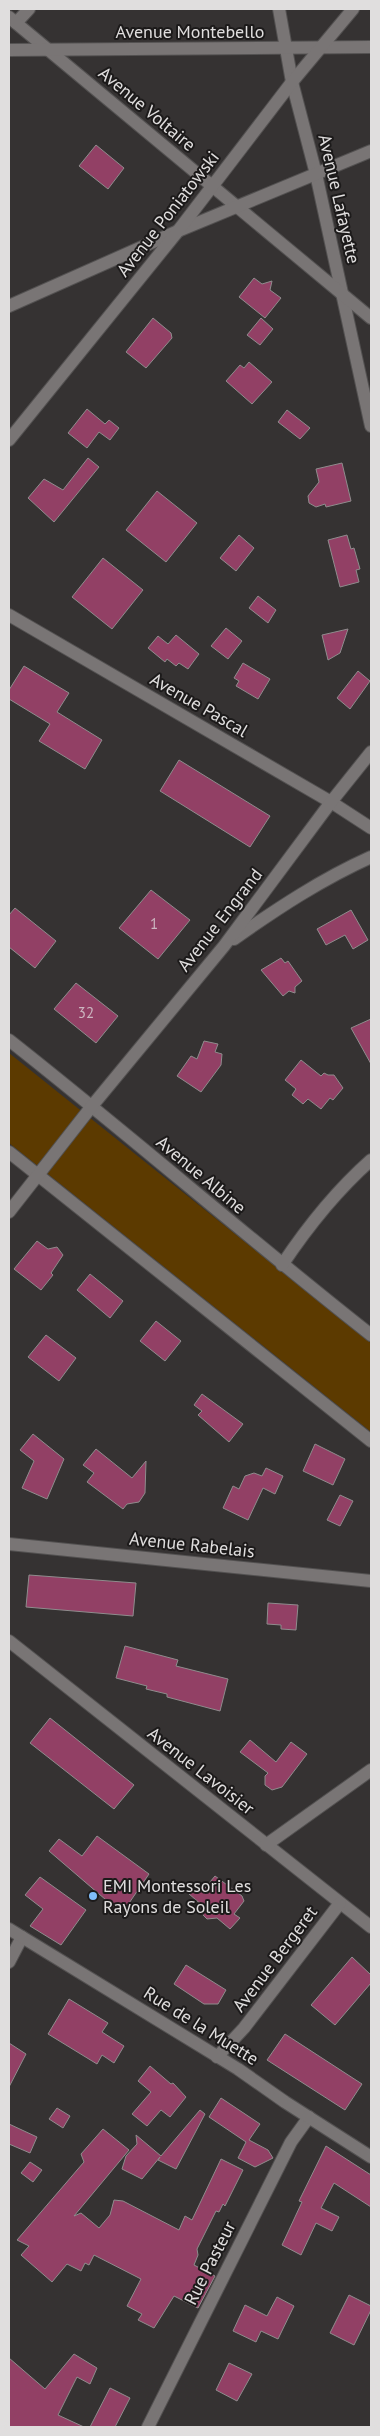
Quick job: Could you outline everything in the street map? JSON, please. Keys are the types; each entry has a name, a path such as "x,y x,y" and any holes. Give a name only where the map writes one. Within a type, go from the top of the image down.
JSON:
{"street":[{"path":"12,20 29,9"},
{"name":"Avenue Lafayette","path":"279,9 292,82 316,174 371,426"},
{"name":"Avenue Poniatowski","path":"9,440 213,187 292,82 353,9"},
{"name":"Avenue Voltaire","path":"12,20 371,318"},
{"name":"Avenue Montebello","path":"9,50 371,47"},
{"path":"9,306 178,231 371,151"},
{"name":"Avenue Pascal","path":"9,615 331,802 371,828"},
{"name":"Avenue Engrand","path":"9,1212 92,1106 224,946 331,802 371,752"},
{"path":"224,946 281,905 342,870 371,857"},
{"name":"Avenue Albine","path":"9,1040 371,1336"},
{"path":"9,1152 371,1441"},
{"path":"282,1265 309,1226 346,1182 371,1160"},
{"name":"Avenue Rabelais","path":"9,1544 371,1581"},
{"name":"Avenue Lavoisier","path":"9,1641 371,1927"},
{"path":"266,1845 371,1770"},
{"name":"Avenue Bergeret","path":"217,2057 244,2028 340,1903"},
{"name":"Rue de la Muette","path":"9,1929 217,2057 371,2157"},
{"path":"9,1962 22,1938"},
{"name":"Rue Pasteur","path":"148,2427 287,2150 298,2130 309,2117"}],"shaded area":[{"path":"9,1053 371,1343 371,1432 9,1143"}],"building":[{"path":"96,145 124,168 108,189 79,166"},
{"path":"254,278 262,284 272,281 270,290 281,298 265,318 239,297"},
{"path":"153,318 171,333 172,338 146,368 126,352"},
{"path":"261,318 273,329 260,345 247,335"},
{"path":"249,362 272,382 252,404 226,381 240,365 244,368"},
{"path":"87,409 105,424 109,420 119,428 110,440 99,432 87,448 68,433"},
{"path":"287,410 310,428 300,439 278,422"},
{"path":"88,458 99,467 54,522 28,498 44,479 63,490"},
{"path":"342,463 351,501 326,507 325,504 316,507 309,503 308,496 319,482 316,469"},
{"path":"157,491 197,523 166,562 126,530"},
{"path":"239,535 254,548 236,571 220,558"},
{"path":"347,535 351,549 354,548 360,569 356,570 359,582 340,587 328,540"},
{"path":"103,558 143,590 112,629 72,597"},
{"path":"258,596 276,610 268,623 249,608"},
{"path":"226,628 242,641 228,659 211,646"},
{"path":"348,629 340,653 328,660 322,635"},
{"path":"176,635 199,654 188,669 179,663 176,666 167,659 165,662 148,648 158,636 168,644"},
{"path":"243,663 270,679 258,699 236,686 239,681 234,678"},
{"path":"24,666 69,693 57,712 102,740 85,769 39,741 50,724 9,699 9,690"},
{"path":"358,671 370,681 350,709 337,698"},
{"path":"179,760 270,816 250,847 160,791"},
{"path":"151,890 190,920 158,959 119,928"},
{"path":"15,908 56,941 35,968 9,947 9,915"},
{"path":"351,910 368,940 353,949 345,935 326,945 317,929"},
{"path":"281,958 285,963 288,961 302,981 295,987 295,993 289,991 283,996 261,970"},
{"path":"76,983 118,1016 96,1043 54,1009"},
{"path":"371,1019 371,1064 351,1028"},
{"path":"204,1041 218,1044 215,1052 222,1054 221,1065 201,1092 177,1076 191,1056 197,1059"},
{"path":"301,1060 321,1076 324,1073 334,1075 343,1088 333,1100 330,1098 321,1109 308,1099 303,1104 292,1095 296,1089 285,1080"},
{"path":"37,1241 48,1249 57,1247 63,1255 51,1273 53,1275 41,1290 14,1269"},
{"path":"90,1274 123,1301 110,1318 77,1290"},
{"path":"156,1321 181,1341 165,1361 140,1341"},
{"path":"46,1335 76,1358 59,1381 28,1357"},
{"path":"202,1394 243,1424 229,1442 198,1415 202,1411 194,1405"},
{"path":"33,1434 64,1459 47,1499 22,1488 34,1461 20,1450"},
{"path":"315,1444 345,1459 333,1485 303,1471"},
{"path":"96,1449 132,1478 146,1461 145,1493 139,1502 127,1504 123,1509 87,1482 94,1473 83,1465"},
{"path":"266,1468 283,1476 275,1494 263,1488 248,1520 223,1508 233,1486 239,1489 245,1476 254,1473 262,1476"},
{"path":"340,1495 353,1501 340,1526 327,1520"},
{"path":"29,1575 136,1583 133,1616 26,1607"},
{"path":"268,1603 298,1605 296,1630 281,1629 281,1625 267,1624"},
{"path":"125,1646 178,1660 176,1666 228,1679 220,1711 167,1697 167,1694 146,1689 147,1686 116,1678"},
{"path":"50,1718 134,1785 114,1809 30,1743"},
{"path":"250,1740 276,1762 291,1742 307,1754 282,1787 272,1790 265,1785 265,1776 268,1773 240,1752"},
{"path":"97,1836 149,1874 125,1909 124,1907 120,1912 49,1851 59,1839 82,1856"},
{"path":"215,1876 242,1896 244,1901 234,1914 240,1918 230,1929 217,1918 207,1919 203,1915 202,1905 189,1894 200,1885 205,1888"},
{"path":"40,1877 86,1910 61,1945 30,1926 43,1909 25,1895"},
{"path":"352,1957 371,1975 371,1983 335,2025 311,2005"},
{"path":"186,1965 226,1990 218,2004 204,2004 174,1984"},
{"path":"69,1999 108,2023 102,2032 124,2046 114,2063 102,2055 97,2064 48,2034"},
{"path":"285,2034 362,2084 345,2110 267,2060"},
{"path":"9,2043 26,2054 9,2087"},
{"path":"150,2066 171,2084 173,2083 186,2097 170,2117 161,2110 147,2126 132,2114 151,2092 138,2081"},
{"path":"221,2098 260,2124 249,2140 268,2150 273,2158 255,2167 238,2158 246,2142 209,2117"},
{"path":"57,2108 70,2116 63,2128 49,2119"},
{"path":"200,2110 205,2114 176,2169 158,2160 160,2157 142,2179 122,2169 126,2156 137,2144 136,2135 161,2156"},
{"path":"9,2124 37,2137 30,2153 9,2144"},
{"path":"103,2129 129,2150 74,2216 81,2213 99,2228 110,2215 114,2200 123,2201 179,2230 185,2216 192,2220 221,2159 243,2170 225,2206 223,2204 219,2212 216,2211 197,2249 198,2255 194,2265 215,2276 198,2308 174,2296 154,2328 138,2320 142,2314 127,2306 141,2279 94,2255 89,2265 85,2263 81,2271 67,2264 52,2282 21,2255 29,2246 17,2240 84,2162 81,2154"},
{"path":"326,2146 371,2175 371,2207 334,2183 321,2208 339,2217 332,2231 316,2223 301,2255 282,2245 302,2202 299,2201"},
{"path":"30,2162 42,2170 33,2182 21,2173"},
{"path":"349,2295 371,2306 371,2310 354,2345 330,2333"},
{"path":"277,2297 294,2306 278,2339 261,2331 256,2342 233,2331 245,2305 267,2316"},
{"path":"74,2354 97,2368 90,2384 77,2377 58,2415 84,2427 9,2427 9,2358 45,2389"},
{"path":"229,2363 252,2374 237,2401 216,2390"},
{"path":"110,2388 130,2398 115,2427 90,2427"}],"place":[{"name":"EMI Montessori Les Rayons de Soleil","path":"93,1896"}]}
